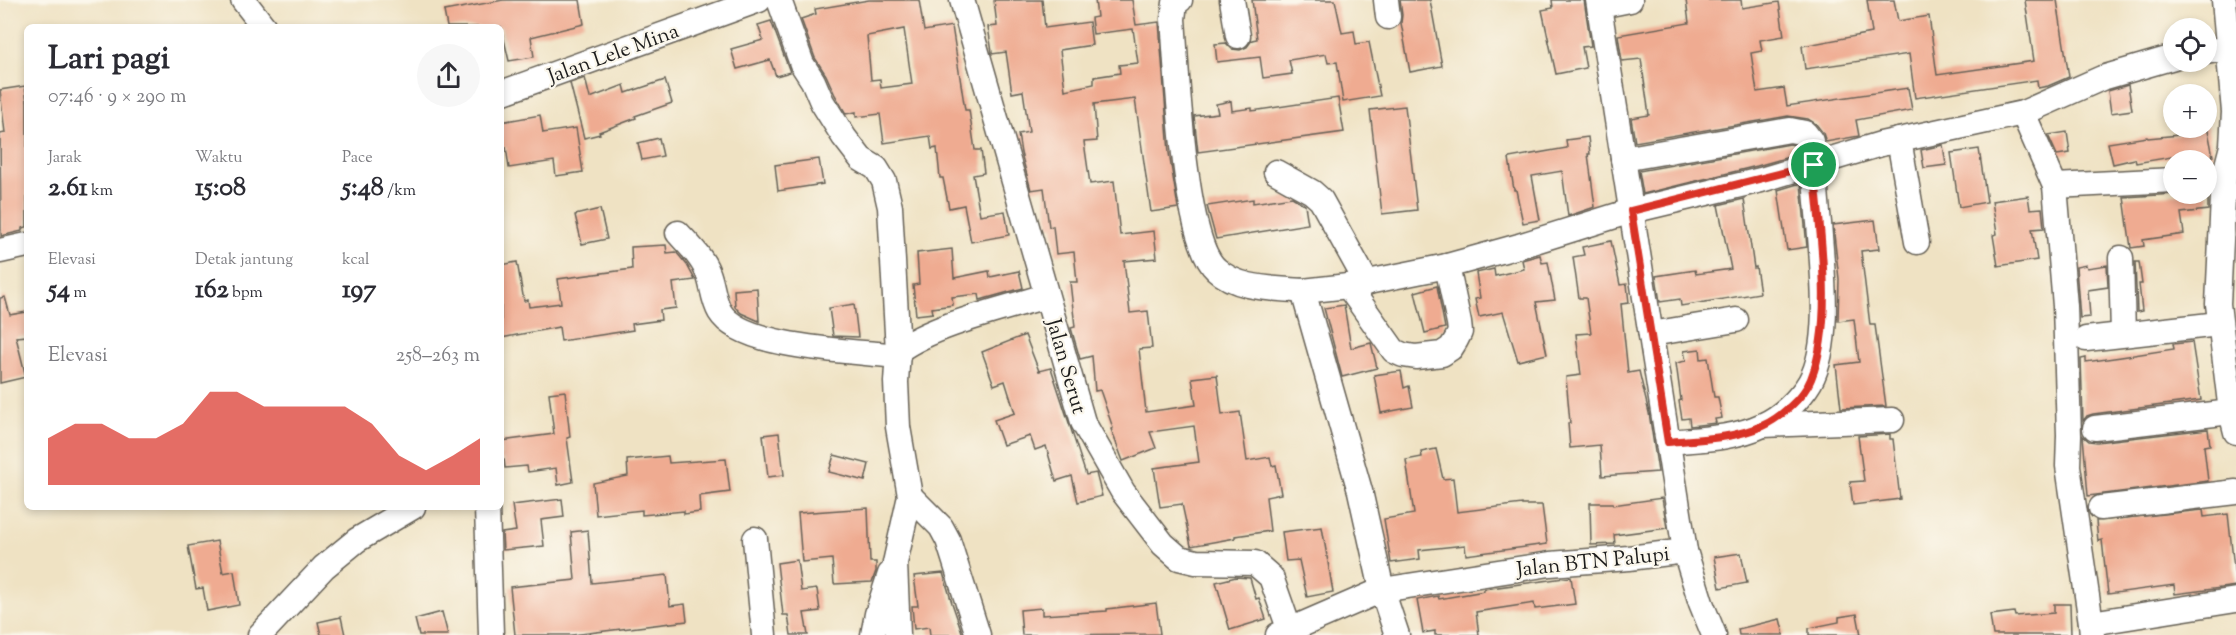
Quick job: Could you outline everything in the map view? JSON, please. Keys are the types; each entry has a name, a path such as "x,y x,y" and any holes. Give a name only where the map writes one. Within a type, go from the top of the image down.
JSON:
{"street":[{"path":"243,0 262,24"},
{"name":"Jalan Lele Mina","path":"504,92 759,0"},
{"path":"779,0 801,64 844,137 861,159 876,168 884,181 890,207 898,354 898,427 910,496 895,562 877,614 873,635"},
{"name":"Jalan Serut","path":"962,0 1083,422 1123,492 1163,544 1179,558 1196,562 1255,563 1271,577 1284,633"},
{"path":"1180,0 1175,3 1173,19 1187,177 1190,203 1204,251 1215,269 1241,284 1303,291 1358,284 1447,266 1631,211 1814,165 1899,140 2023,113 2102,78 2163,60"},
{"path":"1232,0 1238,36"},
{"path":"1599,3 1630,0"},
{"path":"2095,428 2234,422 2224,310 2222,177 2232,146 2234,112 2218,50 2224,0"},
{"name":"Jalan BTN Palupi","path":"1284,633 1382,590 1550,564 1685,551 1599,3"},
{"path":"2023,113 2055,186 2065,306 2068,466 2091,629 2236,600"},
{"path":"1623,159 1790,130 1805,133 1811,141 1824,315 1821,347 1810,381 1788,407 1764,425"},
{"path":"1899,140 1917,242"},
{"path":"1276,172 1312,192 1321,200 1358,284 1394,351 1416,357 1442,354 1450,348 1460,332 1447,266"},
{"path":"2055,186 2163,181"},
{"path":"678,233 698,254 708,272 714,299 721,313 732,325 753,336 798,346 898,354 922,338 963,321 1046,296"},
{"path":"0,251 24,246"},
{"path":"2121,258 2123,334"},
{"path":"1303,291 1360,491 1382,590 1397,635"},
{"path":"2086,339 2123,334 2224,310"},
{"path":"1651,334 1736,320"},
{"path":"1668,442 1729,436 1764,425 1892,420"},
{"path":"2101,508 2236,492"},
{"path":"910,496 941,527 948,540 978,635"},
{"path":"260,635 324,567 357,540 408,510"},
{"path":"487,510 491,635"},
{"path":"755,539 764,635"},
{"path":"1685,551 1701,603 1714,635"},
{"path":"895,562 898,635"}],"building":[{"path":"503,0 580,0 584,24 531,37 534,57 509,61 504,40 504,24 446,24 444,11"},
{"path":"869,0 919,0 924,31 952,26 965,110 969,110 975,150 981,150 984,173 973,175 980,215 1005,211 1009,235 971,242 964,205 949,208 943,178 940,178 937,148 932,149 930,136 884,143 880,114 856,117 856,112 846,114 815,58 801,19 816,14 815,9","holes":["904,29 912,84 881,88 880,79 871,80 867,36"]},
{"path":"994,0 1042,0 1045,28 1089,22 1092,45 1060,50 1065,90 1094,84 1094,77 1120,73 1119,65 1138,63 1133,29 1093,34 1091,18 1097,17 1095,0 1132,0 1136,25 1159,22 1169,153 1178,208 1151,212 1135,99 1094,104 1097,141 1084,142 1090,184 1114,181 1120,235 1154,231 1157,258 1124,261 1130,313 1148,311 1152,348 1139,349 1146,412 1196,405 1192,378 1217,375 1222,415 1240,412 1247,461 1270,457 1272,466 1276,465 1281,494 1266,497 1270,531 1191,546 1182,504 1160,507 1154,468 1199,462 1194,426 1150,432 1156,448 1123,461 1100,390 1095,391 1092,356 1080,359 1071,328 1075,327 1070,282 1077,282 1074,252 1056,254 1053,226 1049,227 1044,188 1031,190 1021,153 1018,134 1029,132 1023,91 1012,93 1006,52 992,54 988,27 997,26"},
{"path":"1252,0 1335,0 1342,33 1354,31 1356,44 1369,42 1380,96 1343,102 1337,62 1328,63 1326,54 1289,60 1292,74 1263,78 1260,57 1217,62 1215,44 1226,43 1232,49 1240,50 1247,47 1252,40 1257,39"},
{"path":"1400,0 1430,0 1442,66 1410,72 1401,23"},
{"path":"1552,0 1584,0 1591,46 1582,47 1586,68 1556,74 1542,10 1553,8"},
{"path":"1686,0 1741,0 1742,8 1779,2 1784,36 1760,40 1762,51 1751,53 1757,92 1784,88 1787,106 1908,88 1912,110 1856,120 1859,136 1826,142 1816,124 1808,119 1788,116 1635,142 1631,118 1649,115 1641,59 1622,61 1618,35 1689,23"},
{"path":"1867,0 1894,0 1898,21 1929,16 1937,75 2034,61 2025,0 2057,0 2069,77 2038,88 2037,80 1915,98 1909,54 1805,69 1802,46 1872,33"},
{"path":"771,21 790,72 776,76 770,60 737,69 731,49 763,40 758,25"},
{"path":"585,78 590,98 624,85 626,93 665,80 672,103 635,116 636,118 599,132 600,134 584,138 570,83"},
{"path":"2128,85 2132,110 2111,113 2108,91"},
{"path":"24,86 24,228 22,231 1,236 0,134 5,133 0,90"},
{"path":"1338,98 1344,132 1198,152 1194,116 1218,113 1216,104 1231,101 1232,111 1252,108 1252,111"},
{"path":"1405,106 1417,210 1382,214 1370,110"},
{"path":"540,115 543,133 576,128 583,172 556,176 554,161 509,168 506,147 504,147 504,121"},
{"path":"2067,132 2070,153 2057,155 2048,135"},
{"path":"1588,137 1595,207 1568,216 1562,171 1532,176 1540,220 1523,223 1516,190 1514,190 1509,158 1567,148 1566,140"},
{"path":"659,138 663,156 642,160 638,143"},
{"path":"2148,138 2209,138 2212,150 2163,150 2163,158 2136,163 2135,159 2113,164 2108,143"},
{"path":"1790,144 1797,146 1795,147 1796,155 1643,194 1639,171"},
{"path":"1943,145 1946,165 1924,168 1921,150"},
{"path":"1979,149 1987,202 1959,207 1951,153"},
{"path":"819,159 823,184 778,191 775,165"},
{"path":"1801,183 1807,247 1787,250 1778,190"},
{"path":"2163,195 2163,204 2208,204 2208,210 2181,213 2184,234 2143,240 2144,246 2131,248 2124,197"},
{"path":"2028,196 2030,209 2042,208 2044,228 2032,229 2037,260 1998,266 1993,235 1997,234 1992,201"},
{"path":"1292,197 1305,205 1308,224 1216,239 1207,206 1253,199 1253,203"},
{"path":"1744,199 1760,293 1681,306 1680,299 1660,302 1656,276 1695,270 1696,274 1731,269 1718,205"},
{"path":"600,209 607,239 582,244 575,215"},
{"path":"1875,220 1879,249 1861,251 1870,325 1875,325 1886,406 1841,408 1836,365 1859,362 1854,319 1838,321 1839,279 1833,225"},
{"path":"1611,241 1620,285 1627,284 1629,303 1621,304 1628,373 1639,371 1649,413 1658,472 1602,476 1600,445 1570,448 1566,377 1581,375 1576,334 1591,333 1586,298 1579,298 1573,257 1584,255 1582,247"},
{"path":"666,245 667,253 676,252 687,265 695,280 673,283 676,308 660,310 661,320 632,324 633,330 561,341 559,327 504,337 504,264 517,262 524,301 528,300 529,307 561,303 558,279 632,269 631,247"},
{"path":"952,249 954,278 989,271 990,277 1019,271 1023,288 980,300 979,294 952,297 953,305 932,308 933,313 916,315 913,285 919,284 917,253"},
{"path":"1540,255 1542,263 1548,262 1555,300 1536,302 1547,354 1518,361 1503,312 1479,317 1475,299 1480,298 1476,273 1494,269 1495,276 1524,269 1522,260"},
{"path":"2135,262 2139,262 2142,284 2139,284 2142,311 2137,312"},
{"path":"2086,265 2087,268 2107,265 2108,287 2088,290 2090,317 2080,318 2076,267"},
{"path":"1437,286 1445,328 1425,333 1415,292"},
{"path":"757,288 759,321 741,313 735,307 734,290"},
{"path":"5,297 10,315 24,313 24,336 16,337 24,377 0,383 0,298"},
{"path":"854,304 858,337 833,336 829,308"},
{"path":"1344,305 1351,348 1371,343 1377,368 1342,377 1324,308"},
{"path":"1025,335 1039,371 1051,368 1086,475 1096,473 1102,496 1078,502 1072,476 1056,481 1046,446 1035,450 1030,436 1003,445 994,420 1015,413 1005,381 994,385 982,352"},
{"path":"2192,342 2201,400 2093,414 2087,416 2083,421 2081,359 2086,358 2086,362 2174,349 2173,344"},
{"path":"1700,349 1701,359 1708,358 1714,397 1718,397 1722,418 1715,419 1716,423 1690,426 1689,418 1682,419 1676,363 1686,361 1684,351"},
{"path":"1401,371 1404,388 1409,386 1413,407 1381,413 1374,375"},
{"path":"565,391 570,437 567,438 573,482 558,485 556,468 528,472 527,466 505,468 504,459 504,441 554,434 549,393"},
{"path":"2208,429 2210,445 2204,446 2208,481 2088,496 2083,436 2089,441 2097,442"},
{"path":"779,433 784,475 768,477 763,435"},
{"path":"1890,434 1890,439 1893,439 1900,499 1853,505 1850,482 1864,481 1858,436"},
{"path":"1436,449 1443,479 1453,478 1457,512 1522,504 1542,505 1547,544 1466,555 1465,545 1419,550 1420,559 1391,563 1384,519 1414,514 1406,460 1422,457 1421,452"},
{"path":"834,455 869,464 865,481 829,472"},
{"path":"668,456 669,463 726,459 730,492 699,496 700,512 684,514 684,511 642,515 642,510 596,515 593,483 628,476 627,460"},
{"path":"1662,498 1667,528 1614,535 1615,544 1591,545 1590,503 1613,503 1613,505"},
{"path":"562,499 564,517 541,520 544,546 503,550 502,533 516,531 512,505"},
{"path":"868,508 870,562 876,562 872,582 834,584 832,559 802,562 798,513"},
{"path":"2203,510 2204,517 2228,514 2236,586 2175,594 2174,585 2108,594 2102,540 2098,541 2096,521"},
{"path":"1322,527 1333,592 1307,597 1299,560 1286,561 1282,532"},
{"path":"588,530 592,583 667,575 670,606 685,604 687,621 572,635 515,635 510,587 575,580 571,532"},
{"path":"217,541 223,573 234,571 239,605 207,611 203,588 196,589 188,546"},
{"path":"1741,553 1747,583 1720,588 1714,557"},
{"path":"797,560 801,591 817,589 820,611 804,613 808,635 791,635 788,615 783,615 777,563"},
{"path":"943,573 963,635 930,635 929,627 914,629 912,606 918,606 914,576"},
{"path":"1236,577 1250,578 1256,599 1259,598 1266,619 1230,630 1216,582"},
{"path":"1571,577 1575,604 1535,609 1534,603 1476,612 1479,635 1435,635 1435,631 1423,633 1417,600 1438,596 1439,599 1484,591 1484,589"},
{"path":"1156,603 1160,634 1022,635 1020,610 1042,608 1042,615 1107,611 1107,609"},
{"path":"2054,604 2070,604 2071,635 1993,635 1990,615 2014,612 2015,616 2054,613"},
{"path":"442,612 448,635 419,635 415,619"},
{"path":"1857,614 1861,635 1809,635 1809,628 1839,622 1839,617"},
{"path":"341,617 345,635 321,635 318,622"},
{"path":"1780,619 1784,635 1739,635 1738,629"}],"route":[{"path":"1814,165 1824,315 1821,347 1810,381 1788,407 1764,425 1729,436 1668,442 1631,211 1814,165"}]}
